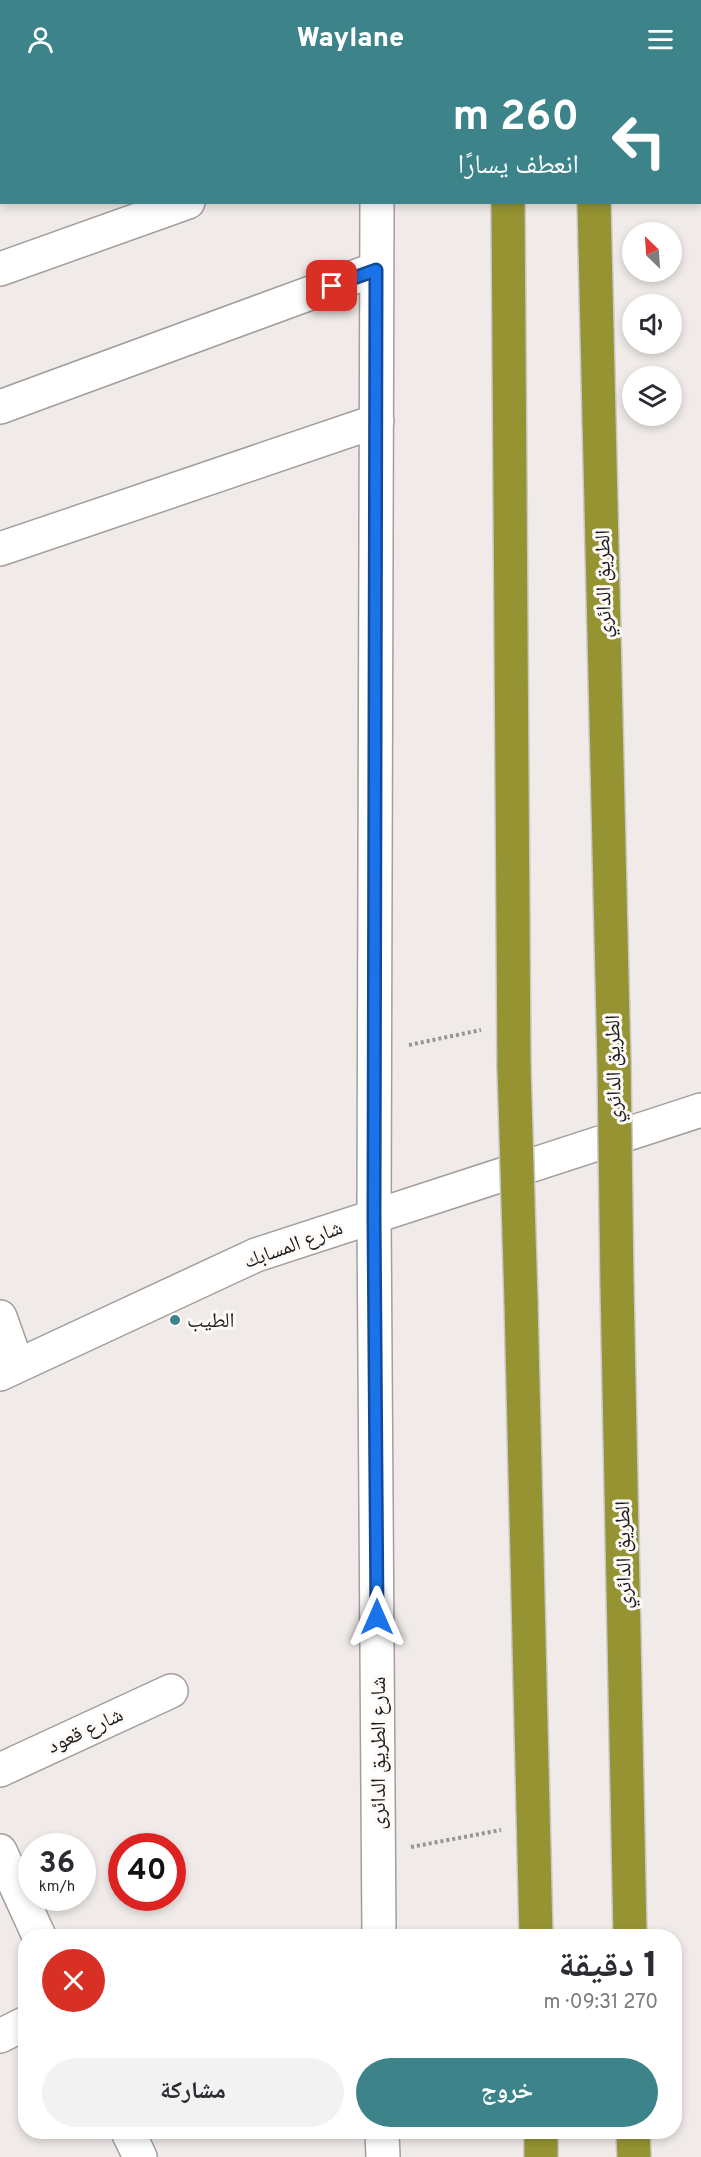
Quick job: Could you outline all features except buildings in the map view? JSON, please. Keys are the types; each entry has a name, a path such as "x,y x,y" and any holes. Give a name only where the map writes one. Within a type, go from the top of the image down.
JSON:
{"highway":[{"path":"508,204 514,1067 536,1929"},
{"name":"الطريق الدائري","path":"594,204 614,1064 630,1929"},
{"path":"541,2139 541,2157"},
{"path":"633,2139 634,2157"}],"street":[{"path":"0,268 182,204"},
{"name":"شارع الطريق الدائرى","path":"374,209 377,421 374,1216 379,1929"},
{"path":"0,407 376,270"},
{"path":"0,549 377,421"},
{"name":"شارع المسابك","path":"9,1370 256,1255 701,1110"},
{"path":"0,1317 9,1370"},
{"name":"شارع قعود","path":"0,1770 171,1691"},
{"path":"0,1851 36,1929"},
{"path":"0,2036 18,2027"},
{"path":"382,2139 383,2157"}],"path":[{"path":"405,1046 514,1023"},
{"path":"401,1849 534,1823"}],"place":[{"name":"الطيب","path":"175,1320"}],"route":[{"path":"332,286 376,270 374,1216 377,1617"}]}
